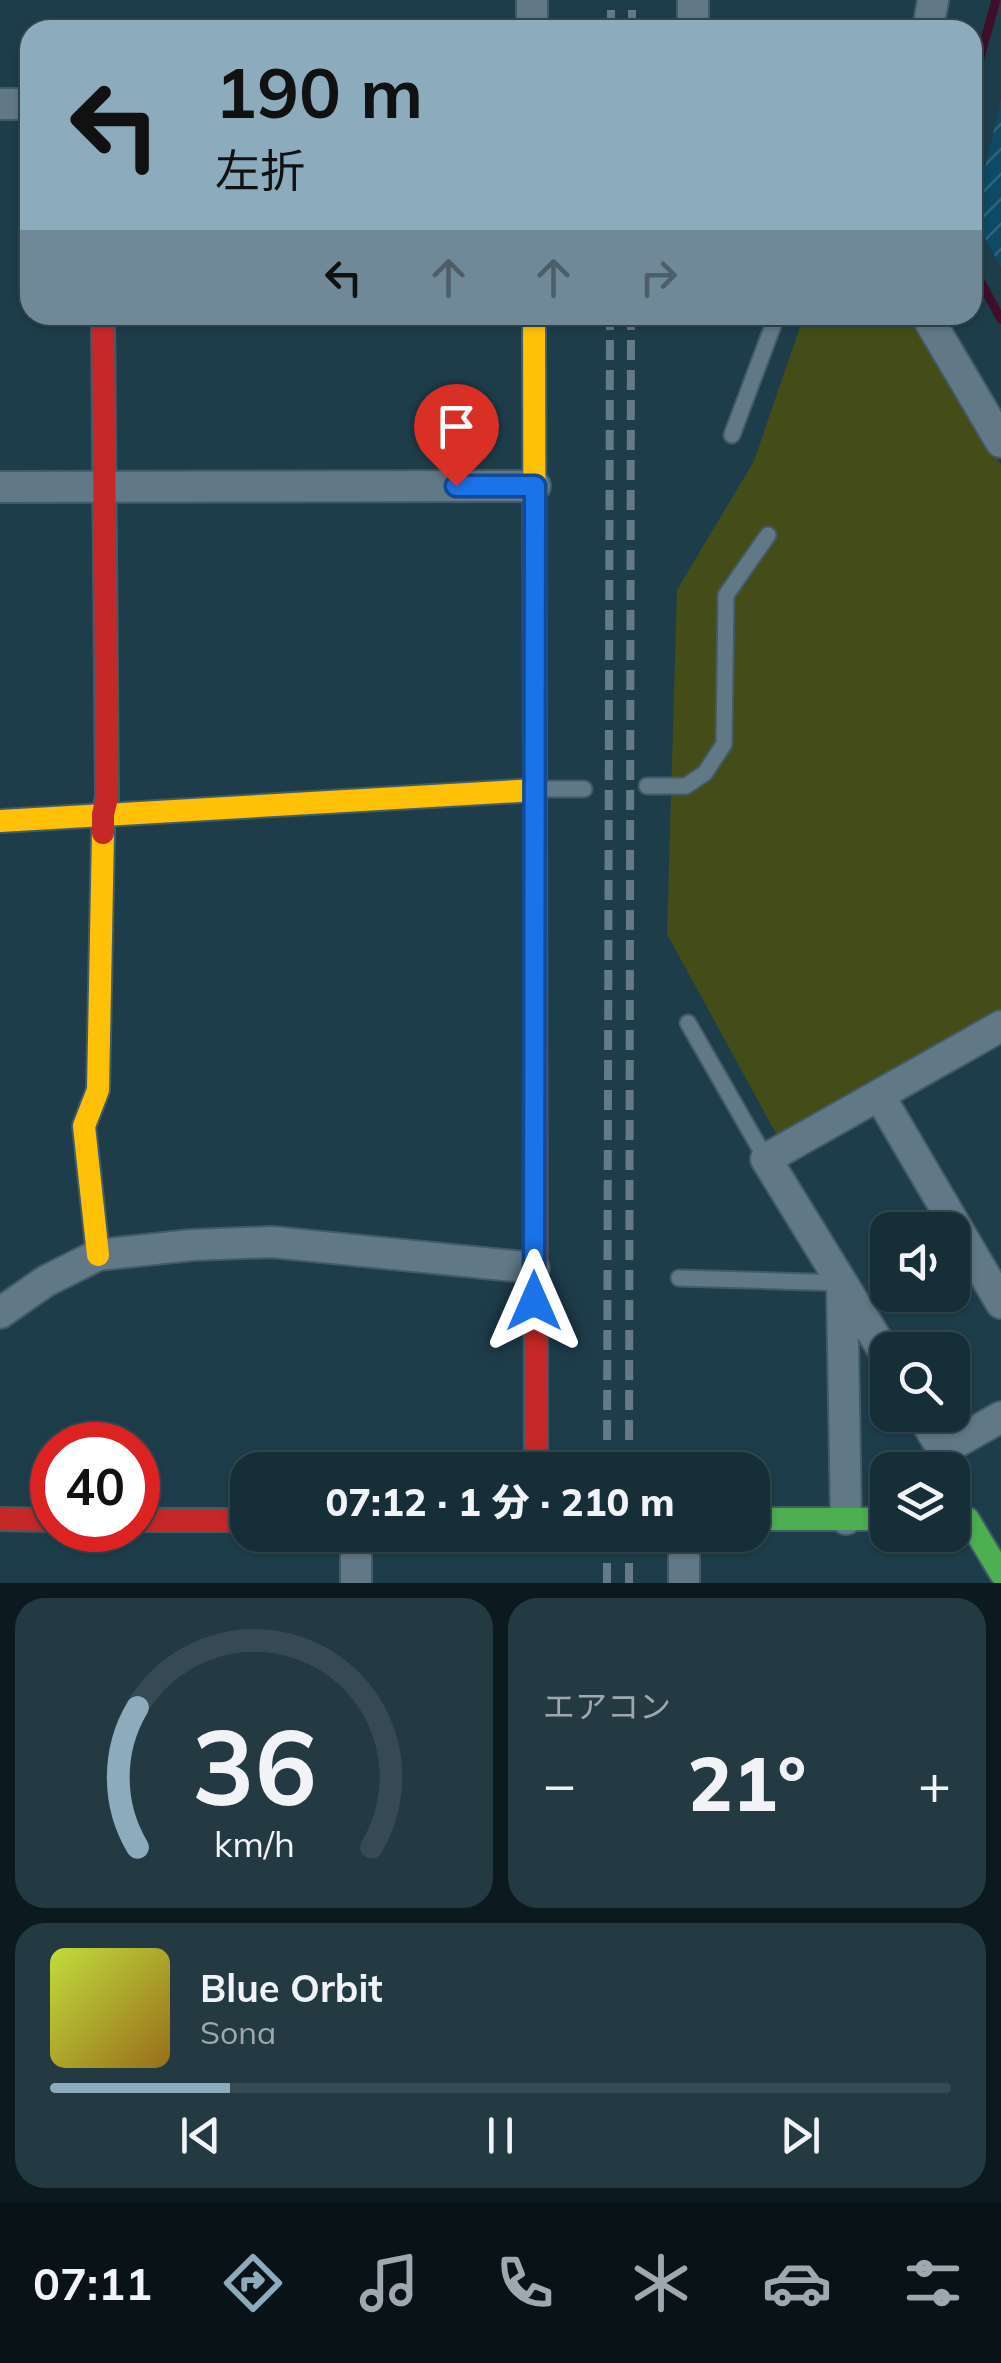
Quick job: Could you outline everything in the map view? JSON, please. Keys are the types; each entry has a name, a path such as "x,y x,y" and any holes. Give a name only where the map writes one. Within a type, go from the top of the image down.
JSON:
{"street":[{"path":"98,1255 84,1126 98,1090 103,814 107,798 104,325"},
{"path":"534,325 536,1452"},
{"path":"932,325 1001,442"},
{"path":"0,487 535,486"},
{"path":"0,820 536,790"},
{"path":"872,1332 766,1159 1001,1026"},
{"path":"879,1095 1001,1303"},
{"path":"0,1313 46,1281 98,1255 192,1245 272,1242 534,1268"},
{"path":"842,1283 846,1519"},
{"path":"933,1432 944,1450 1001,1417"},
{"path":"770,1520 870,1519"},
{"path":"0,1520 30,1520"},
{"path":"160,1520 230,1520"},
{"path":"970,1521 1001,1574"},
{"path":"356,1552 356,1583"},
{"path":"684,1552 684,1583"}],"lane":[{"path":"732,435 773,325"},
{"path":"647,786 686,786 704,774 724,744 726,595 768,535"},
{"path":"536,790 584,789"},
{"path":"688,1023 766,1159"},
{"path":"679,1278 842,1283"}],"shaded area":[{"path":"1001,100 1001,267 982,233 982,179"}],"green space":[{"path":"801,325 919,325 1001,465 1001,1010 779,1139 667,934 677,590 754,461"}],"waterway":[{"path":"982,50 996,0"},
{"path":"982,284 1001,319"}],"railway":[{"path":"611,0 611,20"},
{"path":"632,0 632,20"},
{"path":"607,1452 610,325"},
{"path":"629,1452 631,325"},
{"path":"607,1552 607,1583"},
{"path":"629,1552 629,1583"}],"traffic: fast":[{"path":"770,1519 870,1519"},
{"path":"970,1522 1001,1574"}],"traffic: slow":[{"path":"534,325 535,765"},
{"path":"0,821 536,790"},
{"path":"98,1255 84,1126 98,1090 103,833"}],"traffic: jam":[{"path":"103,325 107,798 103,833"},
{"path":"535,765 536,1452"},
{"path":"0,1519 30,1520"},
{"path":"160,1520 230,1520"}],"route":[{"path":"456,486 535,486 534,1301"}]}
